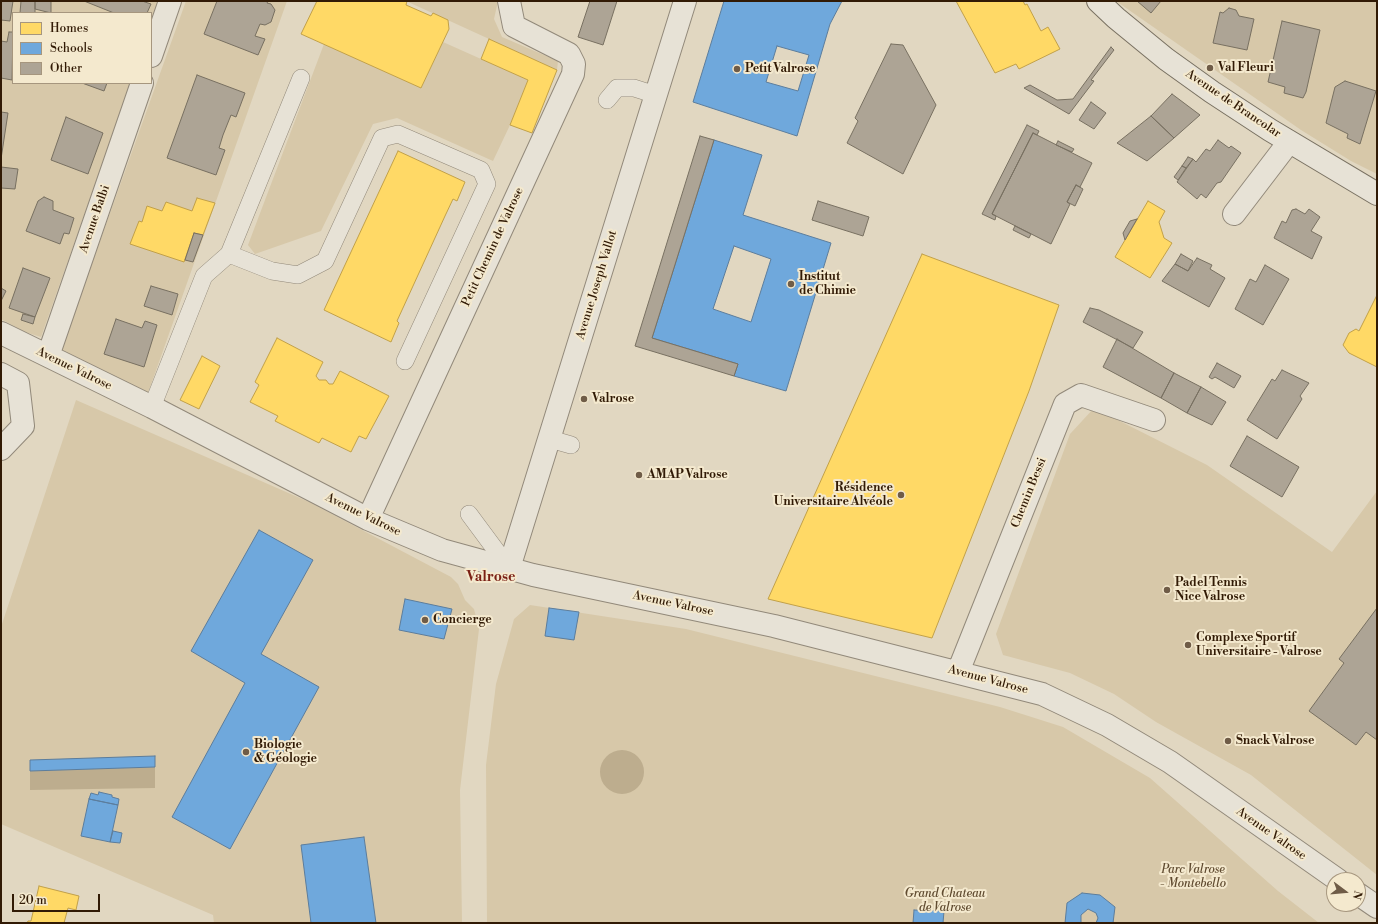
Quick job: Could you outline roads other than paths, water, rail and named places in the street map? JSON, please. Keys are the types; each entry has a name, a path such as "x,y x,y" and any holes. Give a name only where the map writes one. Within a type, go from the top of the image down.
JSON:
{"street":[{"path":"152,53 170,1"},
{"name":"Petit Chemin de Valrose","path":"368,519 573,74 574,64 569,54 514,26 509,1"},
{"name":"Avenue Joseph Vallot","path":"509,568 685,1"},
{"name":"Avenue de Brancolar","path":"1098,1 1166,59 1212,92 1289,142 1377,194"},
{"name":"Avenue Balbi","path":"48,356 142,84"},
{"path":"1234,214 1289,142"},
{"name":"Avenue Valrose","path":"1,333 152,407 368,519 442,550 509,568 774,626 1042,694 1108,725 1170,762 1327,872"},
{"path":"1,374 18,383 23,426 1,449"},
{"name":"Chemin Bessi","path":"958,672 1065,404 1081,395 1154,420"},
{"path":"1366,899 1377,907"}],"lane":[{"path":"152,407 204,276 229,254 301,78"},
{"path":"607,100 617,88 634,88 656,95"},
{"path":"229,254 272,271 298,275 325,261 382,138 398,134 481,170 487,184 405,361"},
{"path":"550,438 571,445"},
{"path":"469,514 509,568"}],"place":[{"name":"Val Fleuri","path":"1210,68"},
{"name":"Petit Valrose","path":"737,69"},
{"name":"Institut de Chimie","path":"791,284"},
{"name":"Valrose","path":"584,399"},
{"name":"AMAP Valrose","path":"639,475"},
{"name":"Résidence Universitaire Alvéole","path":"901,495"},
{"name":"Padel Tennis Nice Valrose","path":"1167,590"},
{"name":"Concierge","path":"425,620"},
{"name":"Complexe Sportif Universitaire - Valrose","path":"1188,645"},
{"name":"Snack Valrose","path":"1228,741"},
{"name":"Biologie & Géologie","path":"246,752"}],"district":[{"name":"Valrose","path":"491,578"}],"park label":[{"name":"Parc Valrose - Montebello","path":"1193,877"},
{"name":"Grand Chateau de Valrose","path":"945,901"}]}
